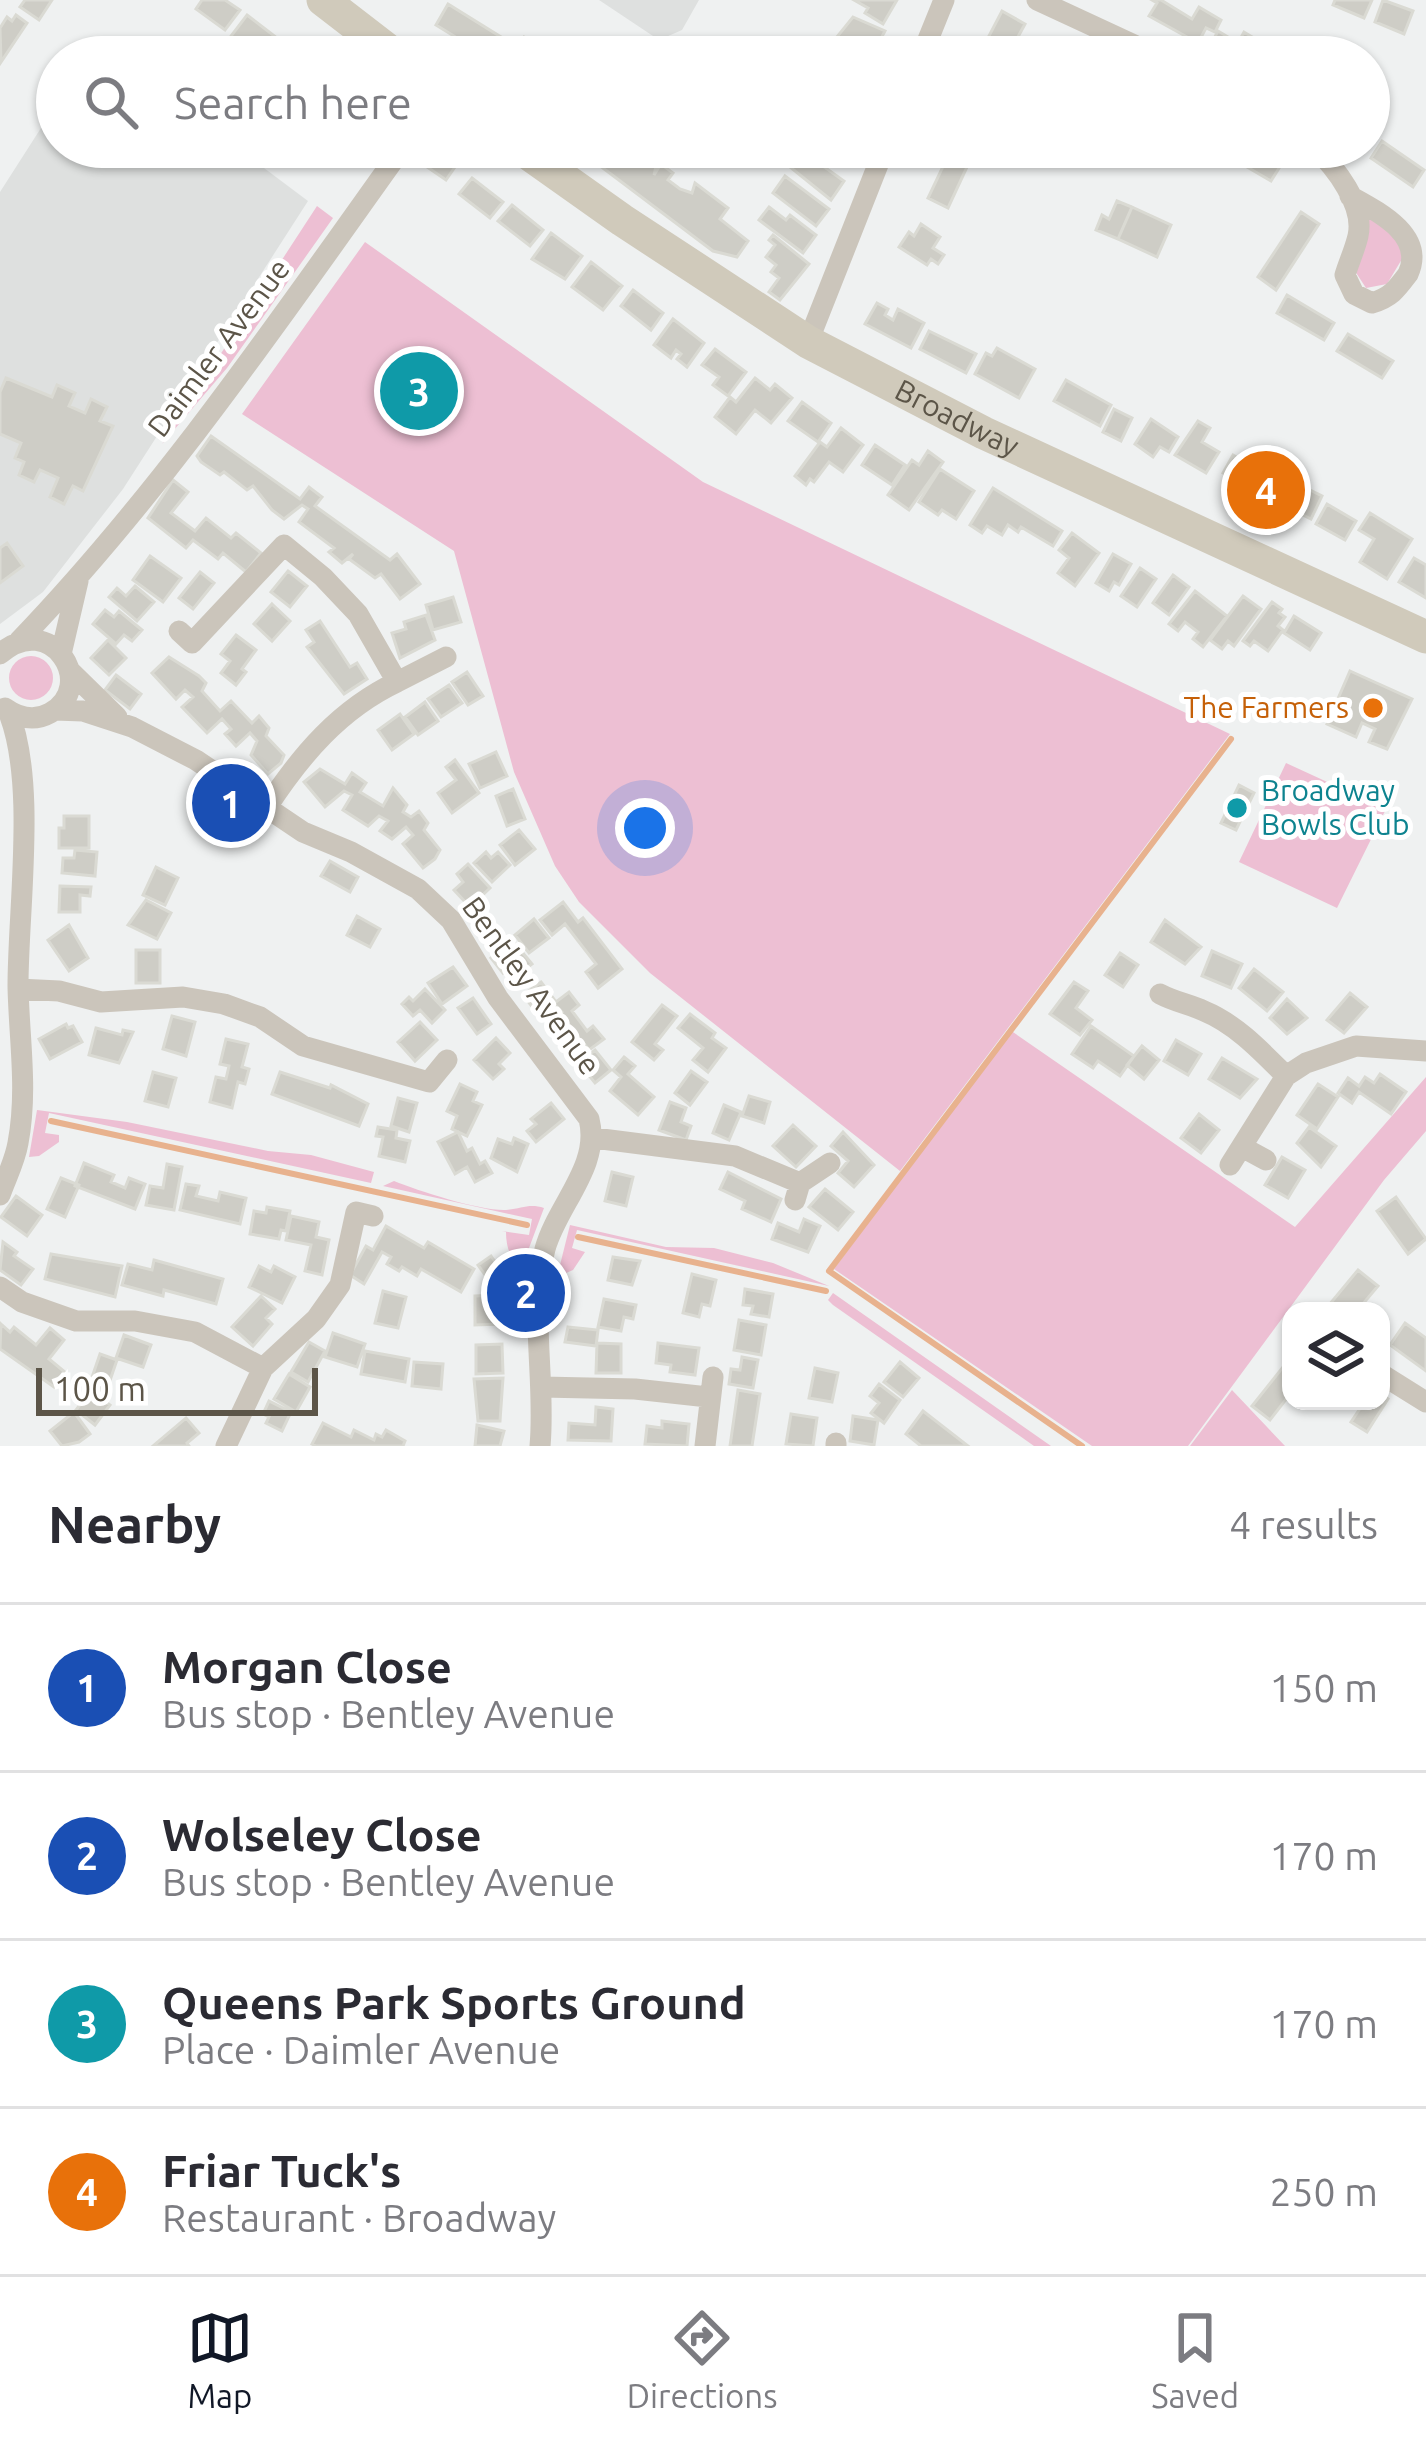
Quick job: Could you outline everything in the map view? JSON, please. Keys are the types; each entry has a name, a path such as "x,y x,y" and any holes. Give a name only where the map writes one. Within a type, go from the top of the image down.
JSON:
{"main road":[{"path":"323,0 370,36"},
{"name":"Broadway","path":"549,168 808,342 984,433 1426,637"}],"street":[{"path":"929,36 944,0"},
{"path":"1037,0 1115,36"},
{"name":"Daimler Avenue","path":"5,651 78,580 279,321 389,168"},
{"path":"808,342 877,168"},
{"path":"1329,168 1350,196 1360,232 1345,274 1354,294 1372,303 1392,296 1414,265 1414,245 1402,225 1350,196"},
{"path":"178,631 192,643 284,545 358,614 397,682"},
{"name":"Daimler Avenue","path":"47,714 68,693 66,662 78,580"},
{"path":"5,651 39,640 66,662"},
{"path":"266,807 297,761 330,728 370,695 446,657"},
{"name":"Bentley Avenue","path":"66,662 126,725"},
{"path":"4,707 19,738 23,775"},
{"name":"Bentley Avenue","path":"4,707 20,717 83,711 126,725 196,760 303,832 401,879 451,920 530,1044 589,1119 594,1138"},
{"path":"0,1195 18,1144 22,1100 10,867 23,775 47,714"},
{"path":"18,989 59,991 101,1002 183,997 224,1004 260,1017 303,1046 431,1091 446,1060"},
{"path":"1171,1027 1169,999 1230,1025 1286,1076"},
{"path":"1265,1160 1236,1156 1286,1076 1306,1063 1356,1046 1426,1051"},
{"path":"540,1446 538,1281 546,1245 590,1156 594,1138 735,1156 797,1191 830,1163"},
{"path":"226,1446 263,1368 316,1319 340,1285 356,1212 373,1216"},
{"path":"0,1287 22,1302 76,1321 135,1321 195,1332 263,1368"},
{"path":"1390,1380 1426,1402"},
{"path":"542,1387 710,1387 705,1446"}],"shaded area":[{"path":"599,0 699,0 682,30 653,36"},
{"path":"36,136 36,168 264,168 308,201 123,489 43,592 0,624 0,192"},
{"path":"317,206 333,218 227,368 162,444"},
{"path":"1365,213 1384,223 1405,254 1387,284 1366,288 1353,268"},
{"path":"365,242 703,482 1230,734 900,1171 650,973 579,902 555,866 514,772 454,551 242,414"},
{"path":"31,656 47,662 53,678 47,694 31,700 15,694 9,678 15,662"},
{"path":"1286,763 1386,809 1337,908 1239,862"},
{"path":"1010,1030 1295,1227 1426,1077 1426,1131 1294,1302 1282,1302 1282,1318 1188,1446 1092,1446 834,1269"},
{"path":"37,1110 311,1155 374,1172 371,1183 49,1113 45,1133 59,1135 59,1142 29,1157"},
{"path":"394,1181 481,1207 544,1208 526,1270 512,1258 502,1231 529,1235 532,1219 383,1186"},
{"path":"570,1225 666,1247 714,1248 773,1263 829,1286 577,1230 572,1248 585,1252 573,1270 557,1277"},
{"path":"833,1293 1051,1446 1034,1446 833,1305 828,1300"},
{"path":"1232,1390 1285,1446 1190,1446"}],"building":[{"path":"25,0 52,0 39,20 20,7"},
{"path":"202,0 225,0 240,10 225,30 196,9"},
{"path":"854,0 897,0 883,24"},
{"path":"1152,0 1161,0 1192,19 1199,7 1221,20 1215,32 1206,28 1202,36 1185,36 1149,16 1157,3"},
{"path":"1335,0 1372,0 1364,18 1333,5"},
{"path":"1383,0 1413,11 1404,34 1375,22"},
{"path":"448,4 499,36 454,36 436,25"},
{"path":"1002,11 1025,24 1018,36 989,36"},
{"path":"16,15 27,23 1,62 0,28 7,17 12,21"},
{"path":"247,15 274,36 231,36"},
{"path":"853,17 885,31 882,36 838,36"},
{"path":"1390,147 1424,170 1413,187 1385,168 1390,168"},
{"path":"429,168 454,168 446,180"},
{"path":"603,168 656,168 654,175 658,168 666,168 673,173 668,180 692,193 695,183 728,208 720,219 748,241 737,257 713,251"},
{"path":"791,168 826,168 844,181 831,200"},
{"path":"942,168 967,168 948,208 928,198"},
{"path":"1249,168 1279,168 1271,181"},
{"path":"785,176 829,209 816,226 773,193"},
{"path":"472,178 503,202 490,218 459,194"},
{"path":"1117,201 1132,207 1118,239 1096,230 1102,215 1109,219"},
{"path":"512,205 543,230 530,246 498,221"},
{"path":"769,207 786,220 790,215 816,235 803,253 759,220"},
{"path":"1132,207 1171,225 1157,257 1118,239"},
{"path":"1301,212 1319,224 1276,290 1258,277"},
{"path":"921,224 940,237 933,248 944,255 938,264 931,259 927,265 899,247"},
{"path":"551,233 582,256 565,279 532,259"},
{"path":"773,235 809,264 780,300 769,292 779,278 771,272 776,265 766,257 775,245 769,240"},
{"path":"591,262 622,286 603,310 572,287"},
{"path":"633,290 663,313 651,330 621,306"},
{"path":"1287,295 1334,323 1324,340 1277,313"},
{"path":"877,303 888,309 885,315 893,320 898,309 924,323 911,348 865,324"},
{"path":"673,319 704,343 687,367 677,359 681,354 676,350 671,358 654,345"},
{"path":"929,331 976,354 966,373 920,349"},
{"path":"1348,334 1393,361 1382,378 1337,351"},
{"path":"997,348 1035,369 1019,398 975,374 986,353 992,356"},
{"path":"715,349 746,372 728,396 713,385 719,377 702,365"},
{"path":"410,356 455,386 429,425 384,396"},
{"path":"6,378 52,397 57,385 75,393 69,406 85,413 91,399 107,407 100,421 113,426 83,491 73,486 64,504 50,497 58,478 40,470 34,482 19,475 24,462 15,458 21,443 0,434 0,392"},
{"path":"755,378 770,390 775,384 792,398 771,423 755,410 736,434 715,417 730,397 736,402"},
{"path":"1066,380 1111,405 1100,426 1054,401"},
{"path":"802,402 831,423 818,442 788,421"},
{"path":"1114,409 1132,418 1121,441 1103,432"},
{"path":"1151,419 1178,437 1169,452 1160,447 1153,457 1135,444"},
{"path":"1198,421 1210,428 1202,442 1219,452 1206,473 1175,455"},
{"path":"841,428 863,445 843,472 829,462 806,485 795,476 820,442 827,447"},
{"path":"211,436 300,499 309,487 322,497 315,506 390,560 397,554 420,584 400,599 381,574 375,578 349,559 353,554 342,563 329,552 334,548 299,522 308,509 302,505 284,519 253,486 247,490 201,462 197,456"},
{"path":"875,445 905,465 892,485 862,465"},
{"path":"928,451 943,462 909,510 888,495 912,460 919,465"},
{"path":"1233,455 1255,468 1245,485 1223,473"},
{"path":"1268,467 1301,488 1289,509 1255,489"},
{"path":"940,469 974,491 956,519 942,510 938,515 919,502"},
{"path":"173,480 188,492 171,513 195,531 206,518 261,553 246,572 223,553 218,559 193,540 186,548 148,518"},
{"path":"1304,487 1322,496 1311,519 1293,510"},
{"path":"993,488 1062,531 1053,546 1021,527 1018,532 1008,525 1002,535 987,526 982,533 970,525"},
{"path":"1327,504 1356,521 1345,540 1316,524"},
{"path":"1370,513 1412,539 1387,579 1360,562 1374,539 1359,530"},
{"path":"1072,533 1099,553 1075,586 1058,573 1069,558 1059,550"},
{"path":"7,543 23,566 0,583 0,548"},
{"path":"1113,554 1131,564 1119,585 1114,582 1109,591 1096,583"},
{"path":"150,556 181,578 163,602 133,580"},
{"path":"1414,558 1426,565 1426,598 1399,582"},
{"path":"1140,568 1156,579 1137,607 1121,596"},
{"path":"288,571 307,586 290,607 271,592"},
{"path":"200,572 214,583 193,609 179,598"},
{"path":"1173,575 1189,587 1169,615 1153,603"},
{"path":"135,586 154,602 137,621 109,597 117,588 126,596"},
{"path":"1195,591 1227,616 1203,647 1193,639 1198,632 1185,622 1178,631 1169,624"},
{"path":"1243,596 1261,609 1234,646 1228,641 1222,649 1210,640"},
{"path":"453,597 461,622 433,630 426,605"},
{"path":"1272,602 1282,609 1279,613 1285,617 1278,626 1283,630 1268,651 1254,641 1250,646 1243,641"},
{"path":"272,604 290,621 272,641 254,624"},
{"path":"105,610 114,617 119,611 142,630 132,641 124,635 116,644 93,624"},
{"path":"426,615 435,640 400,658 392,633 406,629 404,622"},
{"path":"1294,616 1321,633 1310,650 1284,633"},
{"path":"320,621 350,667 357,663 367,679 344,694 307,647 314,642 306,630"},
{"path":"236,635 256,650 236,685 221,673 230,661 221,654"},
{"path":"108,640 126,658 109,675 91,658"},
{"path":"169,657 206,683 202,691 220,711 231,701 252,723 259,716 269,728 266,736 284,755 281,763 268,774 251,755 257,741 250,733 236,746 225,734 231,729 222,719 207,733 182,707 193,697 185,690 176,699 152,673"},
{"path":"1350,671 1412,699 1387,749 1369,742 1375,729 1362,723 1356,737 1327,724"},
{"path":"467,672 483,696 468,705 452,682"},
{"path":"116,675 141,694 130,709 105,690"},
{"path":"449,685 462,703 441,717 428,699"},
{"path":"425,702 438,721 418,735 405,717"},
{"path":"400,714 414,734 392,750 378,730"},
{"path":"496,752 507,776 480,788 469,764"},
{"path":"455,760 479,793 452,813 438,793 456,780 446,767"},
{"path":"320,769 345,784 352,773 366,783 360,792 383,806 393,788 407,805 403,812 411,817 419,811 428,823 424,830 440,850 435,859 423,868 403,844 413,835 406,827 392,839 380,831 388,821 379,816 368,826 343,810 352,795 344,791 325,807 304,782"},
{"path":"198,785 226,804 216,818 188,799"},
{"name":"Broadway Bowls Club","path":"1239,785 1254,793 1236,830 1221,823"},
{"path":"513,789 525,819 507,826 496,796"},
{"path":"64,816 89,816 89,848 59,848"},
{"path":"519,830 535,849 515,865 500,845"},
{"path":"75,850 97,852 95,876 62,873 63,858 74,858"},
{"path":"486,852 491,858 498,852 510,865 492,882 474,863"},
{"path":"330,861 358,877 350,892 321,876"},
{"path":"468,864 490,888 470,907 454,890 463,882 457,874"},
{"path":"156,867 178,878 165,905 143,895"},
{"path":"60,886 91,887 90,896 80,895 80,912 59,912"},
{"path":"146,900 171,913 157,939 128,925"},
{"path":"563,902 578,922 583,918 622,969 598,988 586,972 596,964 565,924 552,935 540,920"},
{"path":"357,916 380,929 370,947 347,935"},
{"path":"534,919 549,938 529,953 515,935"},
{"path":"1165,920 1201,947 1185,964 1151,942"},
{"path":"69,925 88,958 69,971 48,940"},
{"path":"513,941 532,964 520,973 513,964 503,973 491,958"},
{"path":"136,950 160,950 160,983 136,983"},
{"path":"1212,951 1242,964 1231,988 1202,976"},
{"path":"1120,953 1138,965 1123,987 1105,975"},
{"path":"453,967 467,986 442,1004 428,983"},
{"path":"1254,969 1283,992 1267,1011 1239,988"},
{"path":"541,982 556,1002 569,992 579,1005 572,1011 587,1031 593,1026 604,1039 589,1050 581,1040 569,1048 549,1022 562,1012 556,1006 541,1018 523,995"},
{"path":"1074,982 1088,991 1076,1008 1092,1020 1080,1035 1050,1014"},
{"path":"425,989 445,1010 432,1023 420,1010 413,1016 402,1004"},
{"path":"1350,993 1367,1007 1344,1033 1327,1020"},
{"path":"473,998 491,1024 477,1034 458,1008"},
{"path":"1287,999 1307,1018 1287,1034 1270,1018"},
{"path":"662,1005 677,1016 655,1044 663,1050 654,1060 632,1042"},
{"path":"690,1014 726,1048 708,1072 693,1060 703,1048 678,1028"},
{"path":"172,1016 195,1022 186,1056 163,1049"},
{"path":"420,1022 437,1040 415,1061 398,1042"},
{"path":"66,1024 73,1026 82,1042 50,1059 39,1039"},
{"path":"1091,1026 1134,1056 1120,1076 1098,1061 1093,1068 1072,1054"},
{"path":"96,1028 122,1035 123,1030 133,1032 119,1063 89,1055"},
{"path":"496,1038 510,1053 499,1064 504,1069 493,1079 474,1060"},
{"path":"226,1039 248,1044 242,1067 249,1069 245,1084 238,1082 232,1108 210,1102 216,1077 226,1079 229,1066 220,1064"},
{"path":"1176,1040 1201,1054 1188,1075 1164,1061"},
{"path":"1142,1046 1159,1060 1144,1079 1127,1065"},
{"path":"595,1050 611,1070 595,1083 579,1063"},
{"path":"624,1057 635,1066 628,1074 654,1097 638,1115 610,1091 621,1077 613,1070"},
{"path":"1222,1058 1257,1079 1240,1098 1209,1079"},
{"path":"691,1071 707,1082 690,1105 675,1093"},
{"path":"153,1072 176,1078 168,1107 145,1101"},
{"path":"280,1072 331,1085 368,1104 359,1126 272,1094"},
{"path":"1380,1074 1406,1092 1391,1114 1359,1092 1352,1103 1338,1093 1348,1078 1359,1086 1365,1077 1374,1083"},
{"path":"460,1084 477,1092 473,1101 482,1105 467,1136 452,1129 457,1116 447,1111"},
{"path":"1318,1084 1338,1097 1317,1129 1297,1115"},
{"path":"749,1096 770,1102 764,1123 742,1116"},
{"path":"398,1098 417,1103 409,1132 391,1126"},
{"path":"670,1102 686,1108 681,1122 691,1126 686,1140 659,1130"},
{"path":"551,1103 564,1119 536,1142 527,1131 536,1124 531,1119"},
{"path":"724,1105 741,1112 729,1140 713,1133"},
{"path":"1199,1114 1219,1130 1201,1153 1181,1138"},
{"path":"793,1125 816,1146 796,1167 773,1146"},
{"path":"378,1127 397,1130 396,1138 410,1141 405,1162 379,1156 383,1137 376,1136"},
{"path":"1309,1127 1336,1146 1321,1167 1297,1143"},
{"path":"458,1132 467,1151 472,1148 480,1164 485,1161 492,1173 475,1182 467,1167 455,1174 438,1142"},
{"path":"843,1132 874,1165 854,1187 838,1173 848,1161 831,1146"},
{"path":"514,1138 528,1144 517,1172 491,1158 498,1139 512,1144"},
{"path":"1282,1157 1305,1170 1288,1198 1265,1185"},
{"path":"84,1163 114,1175 111,1182 125,1188 129,1178 145,1184 135,1209 75,1186"},
{"path":"167,1164 182,1167 174,1210 146,1205 150,1186 163,1188"},
{"path":"612,1172 633,1177 626,1206 605,1201"},
{"path":"728,1172 781,1199 771,1222 742,1209 745,1201 720,1189"},
{"path":"61,1178 79,1185 65,1217 47,1209"},
{"path":"186,1184 199,1186 196,1196 218,1201 220,1192 246,1198 240,1224 180,1210"},
{"path":"825,1189 853,1212 838,1230 809,1207"},
{"path":"16,1196 42,1215 27,1236 1,1217"},
{"path":"1396,1197 1426,1239 1408,1254 1377,1211"},
{"path":"267,1207 290,1211 279,1239 250,1234 254,1211 266,1213"},
{"path":"291,1216 319,1222 316,1237 329,1240 322,1275 305,1271 311,1245 286,1240"},
{"path":"804,1219 820,1226 808,1252 772,1239 778,1223 799,1232"},
{"path":"386,1226 424,1248 428,1242 474,1269 461,1292 421,1269 417,1276 402,1267 399,1271 387,1264 391,1257 382,1252 364,1284 350,1275 366,1246 373,1250"},
{"path":"3,1242 33,1269 21,1285 0,1270"},
{"path":"51,1254 122,1266 115,1297 45,1279"},
{"path":"491,1256 511,1284 498,1293 478,1265"},
{"path":"613,1257 640,1261 632,1285 608,1280"},
{"path":"154,1260 223,1279 216,1304 122,1285 128,1264 152,1270"},
{"path":"259,1266 271,1272 274,1266 295,1277 282,1303 249,1287"},
{"path":"1358,1270 1378,1286 1365,1302 1331,1302"},
{"path":"692,1274 716,1280 710,1306 702,1304 699,1317 683,1313"},
{"path":"745,1289 773,1294 769,1317 751,1314 753,1306 743,1305"},
{"path":"383,1291 406,1297 398,1328 375,1323"},
{"path":"501,1295 502,1324 475,1325 475,1296"},
{"path":"261,1296 275,1309 266,1318 272,1324 253,1346 232,1327"},
{"path":"604,1299 636,1305 633,1319 624,1317 621,1331 598,1327"},
{"path":"739,1320 766,1325 761,1355 734,1350"},
{"path":"1405,1323 1426,1338 1426,1371 1390,1345"},
{"path":"1,1324 10,1332 14,1327 36,1345 50,1328 64,1340 49,1359 66,1373 54,1387 0,1349"},
{"path":"568,1327 598,1330 596,1346 565,1342"},
{"path":"333,1333 365,1344 357,1367 325,1357"},
{"path":"124,1335 151,1345 143,1367 116,1358"},
{"path":"309,1342 325,1351 308,1382 291,1372"},
{"path":"597,1343 621,1344 621,1373 596,1373"},
{"path":"658,1343 699,1348 695,1375 670,1372 671,1365 656,1363"},
{"path":"502,1344 503,1373 476,1374 476,1345"},
{"path":"365,1351 409,1359 405,1382 361,1374"},
{"path":"100,1354 117,1360 106,1392 89,1386"},
{"path":"742,1357 758,1360 753,1388 729,1384 731,1369 740,1370"},
{"path":"414,1362 443,1364 441,1389 412,1386"},
{"path":"900,1362 919,1378 903,1397 884,1382"},
{"path":"815,1368 838,1373 832,1402 809,1398"},
{"path":"1282,1368 1282,1405 1270,1420 1252,1406"},
{"path":"289,1374 310,1387 296,1412 274,1399"},
{"path":"503,1378 500,1421 478,1421 474,1379"},
{"path":"879,1384 900,1400 884,1423 871,1413 879,1403 870,1396"},
{"path":"91,1390 110,1405 95,1425 76,1410"},
{"path":"738,1390 760,1394 752,1446 730,1446"},
{"path":"269,1401 291,1412 282,1431 266,1423 269,1417 263,1414"},
{"path":"596,1407 613,1409 611,1441 568,1440 569,1423 595,1425"},
{"path":"1359,1410 1381,1410 1367,1432 1351,1422"},
{"path":"923,1411 968,1446 921,1446 906,1434"},
{"path":"74,1412 90,1434 62,1446 50,1431"},
{"path":"791,1414 817,1418 813,1446 786,1444"},
{"path":"853,1416 878,1420 874,1445 850,1441"},
{"path":"186,1418 199,1433 189,1446 153,1446"},
{"path":"662,1421 689,1424 687,1446 645,1444 647,1426 662,1428"},
{"path":"323,1423 351,1437 354,1430 374,1440 386,1430 405,1441 403,1446 316,1446 312,1444"},
{"path":"477,1425 504,1431 500,1446 475,1446"}],"waterway":[{"path":"1082,1446 829,1271 1231,739"},
{"path":"51,1121 527,1225"},
{"path":"578,1237 826,1291"}],"place":[{"name":"Queens Park Sports Ground","path":"419,391"},
{"name":"Friar Tuck's","path":"1266,490"},
{"name":"The Farmers","path":"1373,708"},
{"name":"Morgan Close","path":"231,803"},
{"name":"Broadway Bowls Club","path":"1237,808"},
{"name":"Wolseley Close","path":"526,1293"}]}
